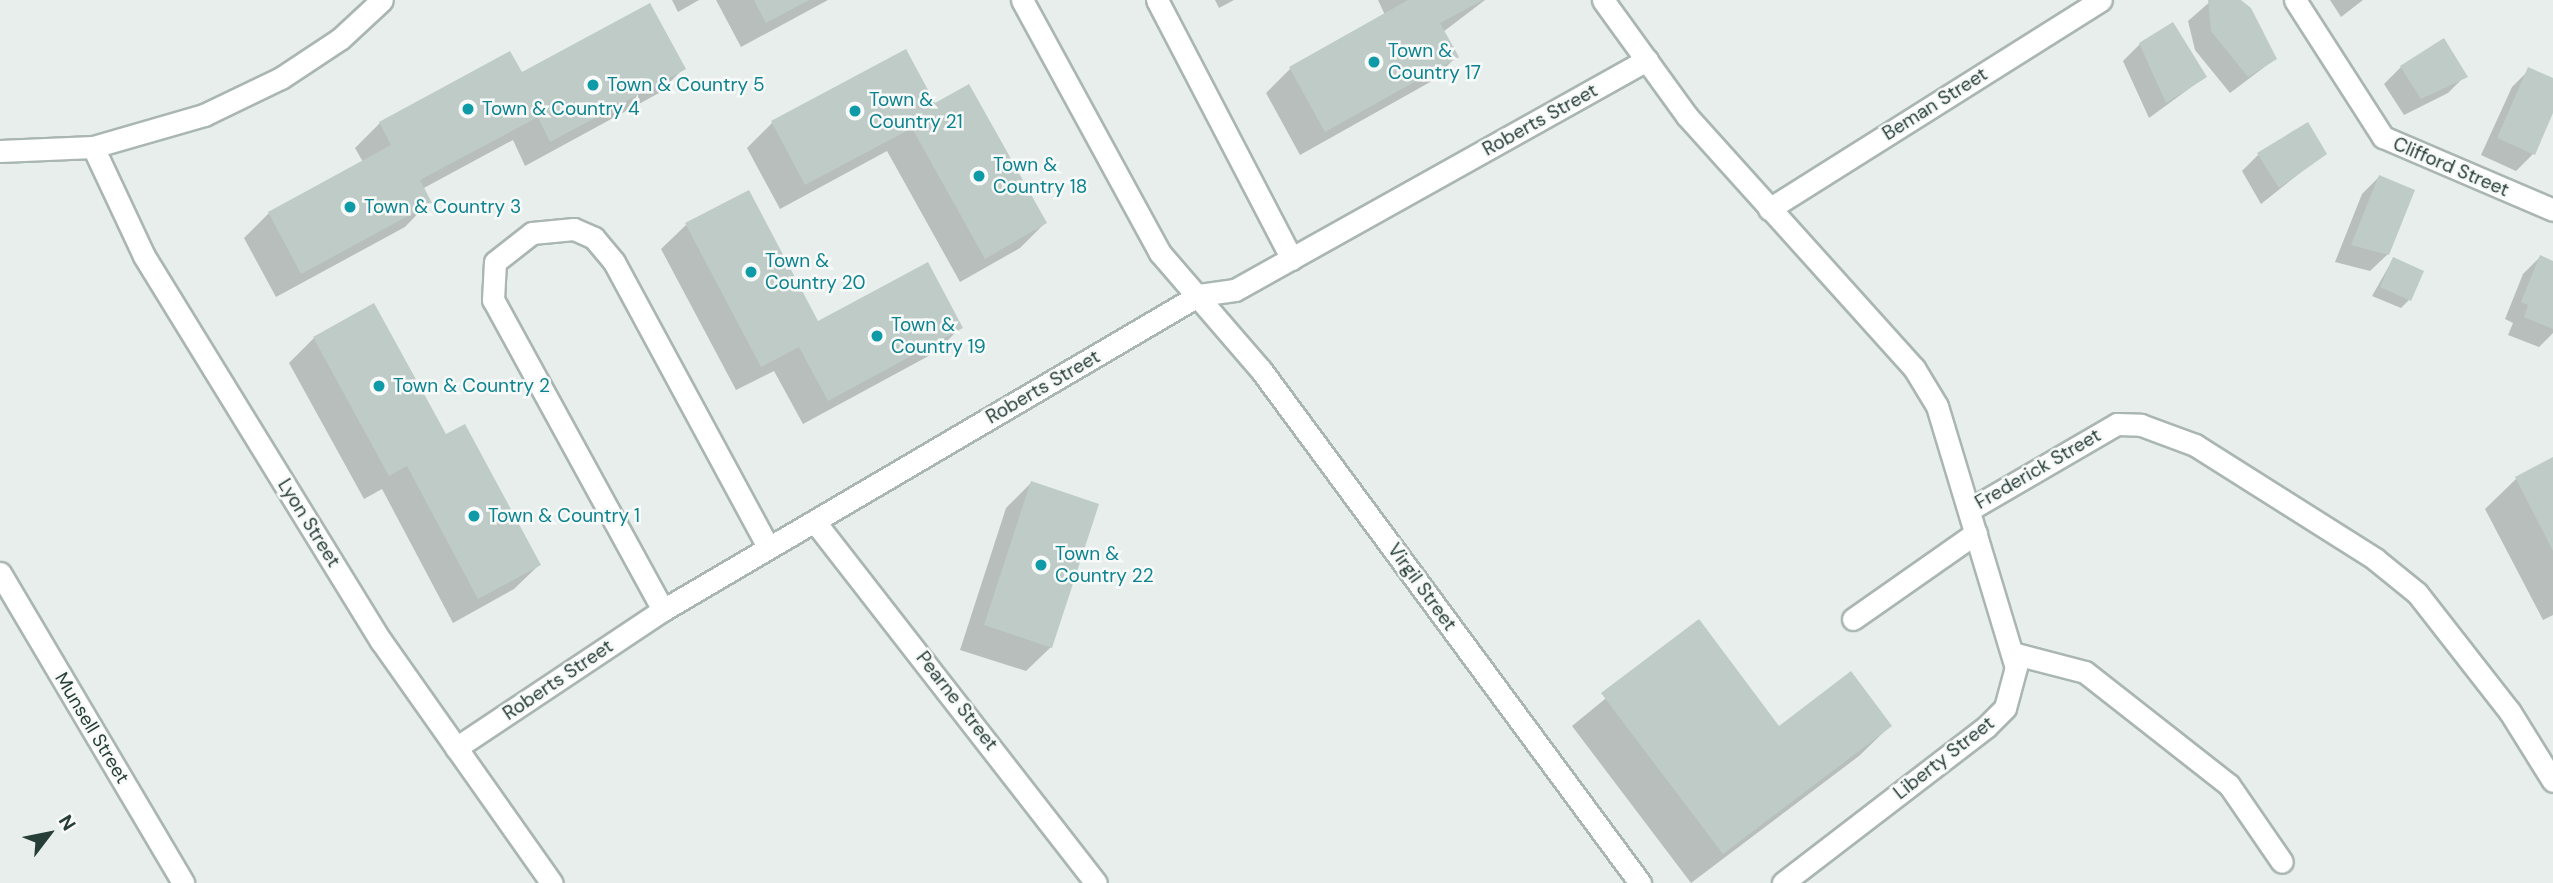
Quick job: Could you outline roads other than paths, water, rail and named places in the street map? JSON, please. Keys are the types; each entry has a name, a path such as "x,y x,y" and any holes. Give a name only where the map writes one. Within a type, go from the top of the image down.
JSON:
{"street":[{"path":"0,151 93,147 204,115 281,78 340,39 382,0"},
{"name":"Virgil Street","path":"1022,0 1160,253 1261,370 1640,883"},
{"path":"1157,0 1292,259"},
{"name":"Frederick Street","path":"1603,0 1647,60 1769,209 1914,368 1937,406 1969,510 2117,424 2141,425 2195,445 2375,559 2417,593 2510,712 2553,781"},
{"name":"Beman Street","path":"1769,209 2101,0"},
{"name":"Clifford Street","path":"2295,0 2383,137 2553,210"},
{"name":"Roberts Street","path":"456,748 663,610 1199,295 1235,290 1647,60"},
{"name":"Lyon Street","path":"93,147 144,256 374,629 552,883"},
{"path":"663,610 493,300 495,262 532,233 574,229 594,238 614,262 768,547"},
{"name":"Liberty Street","path":"1783,883 1986,727 2014,689 2012,653 1969,510"},
{"name":"Pearne Street","path":"815,522 1096,883"},
{"path":"1853,620 1976,533"},
{"name":"Munsell Street","path":"0,573 183,883"},
{"path":"2012,653 2095,679 2230,785 2282,862"}],"place":[{"name":"Town & Country 17","path":"1374,62"},
{"name":"Town & Country 5","path":"593,85"},
{"name":"Town & Country 4","path":"468,109"},
{"name":"Town & Country 21","path":"855,111"},
{"name":"Town & Country 18","path":"979,176"},
{"name":"Town & Country 3","path":"350,207"},
{"name":"Town & Country 20","path":"751,272"},
{"name":"Town & Country 19","path":"877,336"},
{"name":"Town & Country 2","path":"379,386"},
{"name":"Town & Country 1","path":"474,516"},
{"name":"Town & Country 22","path":"1041,565"}]}
